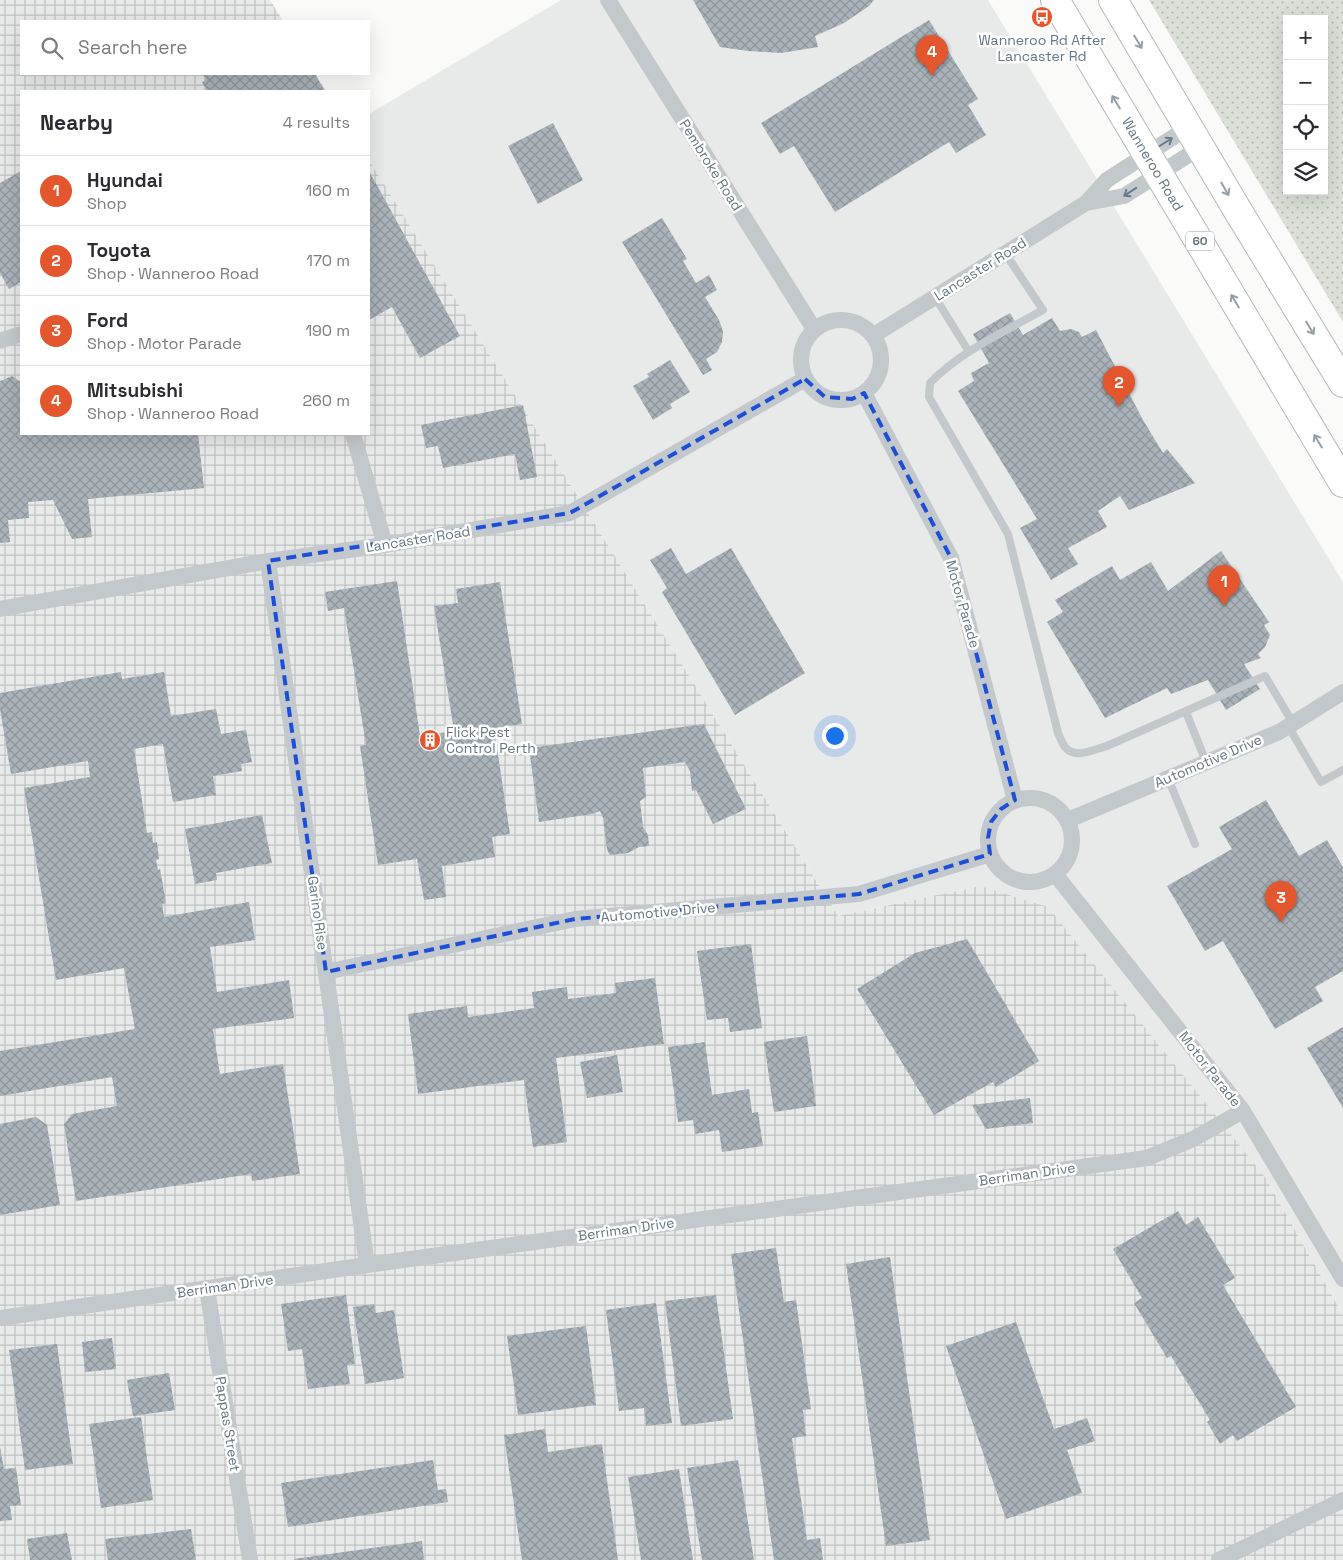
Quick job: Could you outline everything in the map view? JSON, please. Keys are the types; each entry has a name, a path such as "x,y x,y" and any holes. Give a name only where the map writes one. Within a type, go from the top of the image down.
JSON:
{"highway":[{"name":"Wanneroo Road","path":"1055,0 1343,483"},
{"path":"1113,0 1343,383"}],"street":[{"name":"Pembroke Road","path":"608,0 814,329"},
{"name":"Lancaster Road","path":"874,335 1086,203 1107,180 1153,163 1195,137"},
{"name":"Lancaster Road","path":"1086,203 1122,197 1153,163 1195,137"},
{"path":"838,319 852,320 864,326 874,335 880,347 882,360 880,373 874,384 864,393 845,400 825,397 814,390 805,379 801,366 801,353 806,340 814,329 825,322 838,319"},
{"path":"0,341 20,334"},
{"name":"Lancaster Road","path":"0,610 268,561 385,545 570,514 805,379"},
{"name":"Motor Parade","path":"864,393 951,558 1015,800"},
{"path":"353,435 385,545"},
{"name":"Garino Rise","path":"268,561 367,1265"},
{"name":"Automotive Drive","path":"1068,820 1279,732 1343,692"},
{"path":"1030,797 1046,800 1059,808 1068,820 1072,835 1072,850 1066,863 1055,874 1041,881 1025,882 1010,877 998,868 990,854 988,838 992,822 1001,809 1015,800 1030,797"},
{"name":"Automotive Drive","path":"326,972 576,919 859,894 990,854"},
{"name":"Motor Parade","path":"1055,874 1243,1111 1342,1276"},
{"name":"Berriman Drive","path":"0,1318 367,1265 1147,1158 1193,1139 1243,1111"},
{"name":"Pappas Street","path":"207,1289 250,1560"},
{"path":"1219,1560 1343,1500"}],"lane":[{"path":"1006,253 1042,310 969,352 942,370 930,383 929,397 1008,534 1058,733 1066,748 1073,753 1085,753 1107,746 1265,676 1321,782 1343,770"},
{"path":"935,297 969,352"},
{"path":"1186,712 1206,762"},
{"path":"1168,778 1195,844"}],"highlighted area":[{"path":"805,379 825,397 852,399 864,393 951,558 1015,800 1001,809 991,822 988,838 990,854 859,894 575,919 326,972 268,561 570,513"}],"shaded area":[{"path":"0,0 270,0 282,20 20,20 20,75 316,75 325,90 20,90 20,435 370,435 370,162 838,916 980,886 1048,907 1265,1177 1343,1315 1343,1560 0,1560"},
{"path":"561,0 988,0 1343,582 1343,1315 1265,1177 980,886 838,916 370,162 370,113"},
{"path":"1149,0 1343,0 1343,322"}],"building":[{"path":"693,0 874,0 869,6 844,23 815,36 818,47 781,53 720,47"},
{"path":"929,20 978,99 968,105 986,135 956,153 949,142 835,212 794,146 780,154 761,123"},
{"path":"204,75 316,75 324,90 206,90 202,82 206,80"},
{"path":"553,123 583,180 538,204 508,146"},
{"path":"20,172 20,283 9,289 0,273 0,183"},
{"path":"370,173 460,336 420,358 392,307 370,319"},
{"path":"662,218 687,259 683,261 696,283 709,275 717,290 705,297 719,320 723,331 722,342 717,352 706,359 712,370 703,375 622,242"},
{"path":"1010,313 1023,335 1052,318 1060,331 1071,329 1079,332 1082,337 1096,330 1143,420 1163,453 1167,449 1195,483 1129,510 1120,496 1098,511 1107,527 1068,548 1078,564 1051,580 1020,528 1037,519 958,391 974,381 971,373 989,363 973,334"},
{"path":"670,360 690,392 670,404 672,408 653,420 633,386 649,377 647,374"},
{"path":"12,376 20,381 20,435 198,435 204,488 88,499 92,537 72,539 53,500 28,502 29,518 8,520 10,542 0,543 0,381"},
{"path":"523,405 537,477 520,480 515,454 443,468 438,446 426,448 421,425"},
{"path":"671,548 686,574 731,548 805,673 735,715 662,592 667,588 650,560"},
{"path":"1221,551 1269,622 1264,625 1270,635 1265,647 1258,654 1261,658 1244,664 1260,689 1226,710 1208,680 1171,694 1167,688 1105,718 1047,622 1063,612 1055,600 1112,566 1120,580 1151,562 1168,591"},
{"name":"Flick Pest Control Perth","path":"397,581 420,736 454,731 434,606 458,603 456,589 500,582 522,724 494,728 510,834 492,837 495,857 442,866 446,897 424,900 417,859 378,865 360,746 366,745 344,608 328,611 325,592"},
{"path":"121,672 122,679 164,672 171,716 216,709 221,734 246,730 252,762 241,764 242,771 213,776 216,795 173,802 163,744 134,749 147,833 152,832 153,843 157,842 159,859 156,860 158,870 160,869 166,903 162,904 164,917 249,902 255,940 210,947 217,992 289,980 294,1018 213,1029 220,1074 283,1064 300,1174 252,1181 251,1174 76,1201 64,1124 72,1114 117,1106 112,1077 0,1096 0,1051 135,1029 124,968 56,980 24,788 90,777 88,761 11,774 0,709 0,693"},
{"path":"704,724 746,809 713,824 696,790 692,791 690,771 685,762 643,768 646,797 640,801 643,827 648,835 649,846 639,847 628,853 610,855 607,850 603,818 600,811 592,814 539,822 529,748"},
{"path":"1266,800 1299,856 1327,840 1343,867 1343,971 1315,987 1323,1001 1275,1029 1223,941 1205,951 1167,886 1232,849 1219,827"},
{"path":"262,815 272,863 216,873 217,880 195,884 185,829"},
{"path":"967,939 1039,1061 996,1087 993,1082 934,1115 857,989 915,953"},
{"path":"751,944 762,1028 730,1032 728,1018 707,1020 697,951"},
{"path":"655,978 664,1044 556,1058 567,1142 533,1147 524,1080 418,1094 408,1014 467,1006 468,1017 534,1008 532,992 567,987 568,999 616,993 615,983"},
{"path":"1343,1027 1343,1108 1307,1048"},
{"path":"807,1036 816,1106 774,1112 764,1042"},
{"path":"705,1042 712,1095 749,1089 752,1113 758,1112 763,1146 722,1152 719,1130 695,1134 693,1120 678,1122 668,1047"},
{"path":"617,1055 623,1092 587,1098 580,1062"},
{"path":"1030,1098 1033,1123 986,1129 972,1105"},
{"path":"36,1117 47,1125 60,1205 0,1215 0,1124"},
{"path":"1178,1211 1186,1225 1198,1217 1235,1278 1223,1285 1296,1407 1237,1441 1233,1435 1220,1444 1207,1422 1210,1420 1171,1356 1167,1358 1134,1303 1142,1298 1113,1249"},
{"path":"776,1248 784,1302 796,1300 811,1409 803,1410 806,1436 792,1438 807,1540 820,1538 823,1560 774,1560 731,1254"},
{"path":"890,1257 930,1540 886,1546 846,1264"},
{"path":"346,1295 355,1364 347,1365 350,1384 308,1389 302,1349 288,1351 281,1304"},
{"path":"716,1295 733,1419 681,1426 665,1301"},
{"path":"656,1303 672,1423 646,1426 644,1408 619,1411 606,1310"},
{"path":"374,1304 376,1313 394,1310 404,1378 365,1384 353,1307"},
{"path":"1016,1322 1054,1429 1087,1418 1095,1441 1067,1450 1082,1493 1006,1519 946,1346"},
{"path":"586,1326 596,1405 518,1415 507,1336"},
{"path":"112,1338 116,1369 85,1372 82,1342"},
{"path":"57,1344 73,1464 25,1470 9,1350"},
{"path":"169,1373 175,1410 133,1416 127,1380"},
{"path":"141,1417 153,1500 101,1508 89,1424"},
{"path":"545,1429 548,1452 602,1444 618,1560 522,1560 504,1435"},
{"path":"0,1447 4,1469 16,1468 21,1505 10,1506 12,1520 0,1521"},
{"path":"433,1460 438,1490 446,1489 448,1502 288,1527 281,1483"},
{"path":"738,1460 754,1560 702,1560 687,1468"},
{"path":"679,1469 693,1560 641,1560 628,1477"},
{"path":"191,1529 196,1560 108,1560 105,1539"},
{"path":"67,1533 72,1560 30,1560 27,1539"},
{"path":"422,1541 424,1560 294,1560 294,1559"}],"place":[{"name":"Wanneroo Rd After Lancaster Rd","path":"1042,17"},
{"name":"Mitsubishi","path":"932,76"},
{"name":"Toyota","path":"1119,407"},
{"name":"Hyundai","path":"1224,606"},
{"name":"Flick Pest Control Perth","path":"430,740"},
{"name":"Ford","path":"1281,922"}]}
